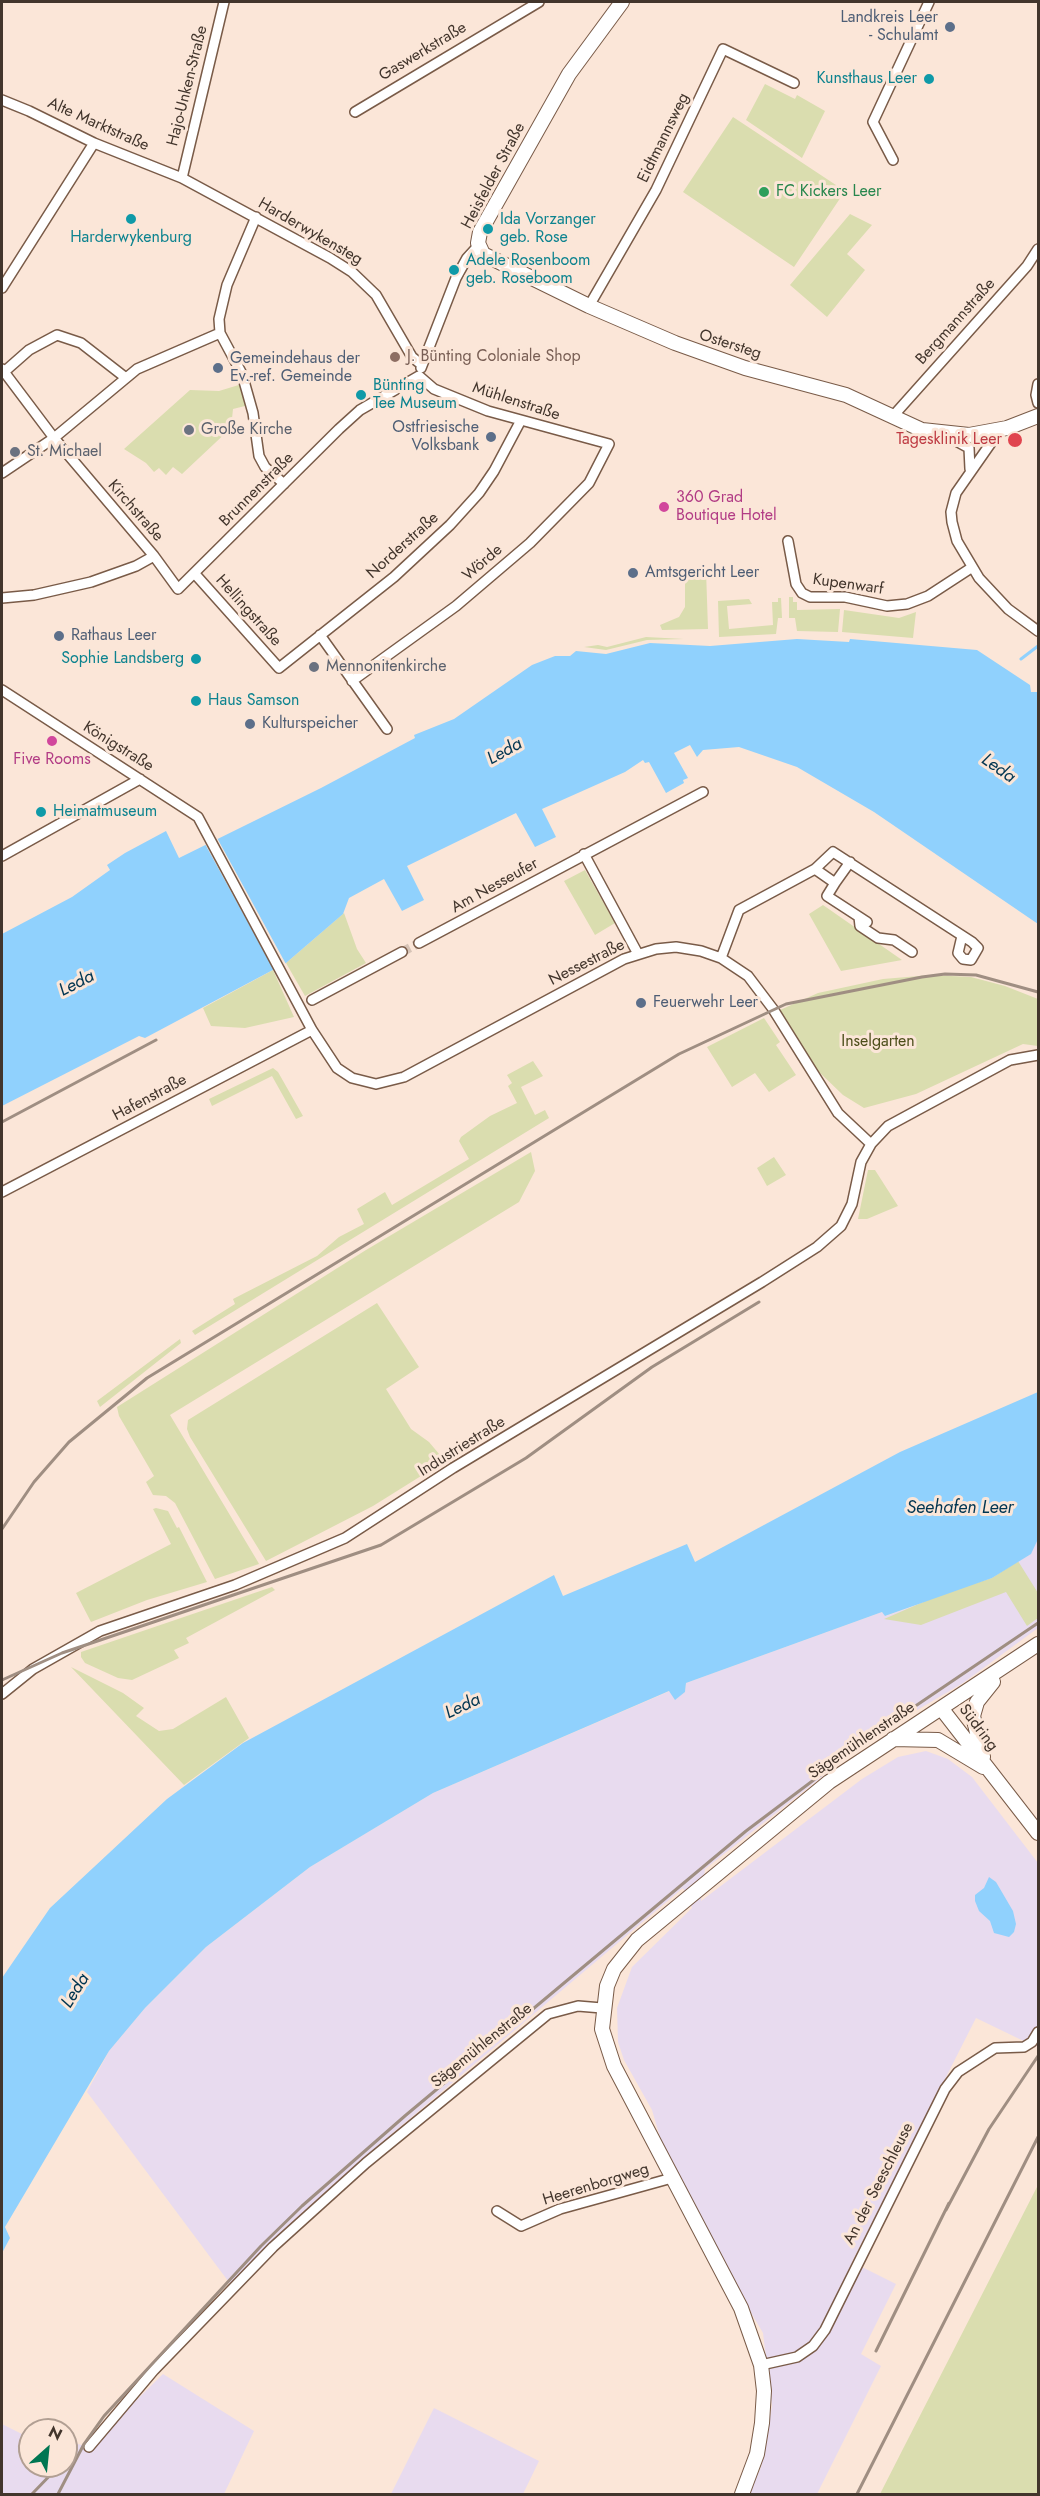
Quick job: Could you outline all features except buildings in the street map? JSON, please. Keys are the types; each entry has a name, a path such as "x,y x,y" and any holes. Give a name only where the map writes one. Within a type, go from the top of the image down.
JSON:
{"main road":[{"name":"Heisfelder Straße","path":"478,246 480,232 569,74 622,2"},
{"name":"Ostersteg","path":"478,246 488,258 589,306 724,362 833,391 894,415 922,430 945,435 986,433 1038,416"},
{"name":"Sägemühlenstraße","path":"602,2008 614,1969 637,1940 822,1786 891,1739 1004,1669 1038,1644"},
{"name":"Südring","path":"987,1769 973,1716 977,1702 1004,1669"},
{"name":"Südring","path":"941,1708 1038,1833"},
{"path":"891,1739 938,1740 987,1769"},
{"path":"602,2008 602,2029 614,2066 741,2308 761,2365 764,2391 762,2423 757,2454 742,2494"}],"street":[{"name":"Hajo-Unken-Straße","path":"182,178 224,2"},
{"name":"Gaswerkstraße","path":"356,112 539,2"},
{"path":"893,160 873,122 929,2"},
{"name":"Eidtmannsweg","path":"589,306 656,190 723,49 794,83"},
{"name":"Alte Marktstraße","path":"2,100 94,143 182,178"},
{"path":"2,288 94,143"},
{"name":"Harderwykensteg","path":"182,178 330,258 364,282 386,309 412,357 422,365"},
{"path":"256,217 227,285 219,319 220,333 242,374 253,413 259,456 265,467 284,484"},
{"name":"Heisfelder Straße","path":"419,376 452,286 467,258 478,246"},
{"name":"Bergmannstraße","path":"894,415 1027,266 1038,249"},
{"path":"2,473 54,438 145,364 220,333"},
{"path":"3,370 29,350 57,335 81,343 126,378"},
{"name":"Kirchstraße","path":"3,370 54,438 154,556 178,589"},
{"name":"Mühlenstraße","path":"419,376 434,389 520,422 609,444"},
{"name":"Brunnenstraße","path":"178,589 360,410 419,376"},
{"path":"1038,384 1036,395 1038,403"},
{"name":"Norderstraße","path":"279,668 394,577 450,525 479,493 494,471 520,422"},
{"path":"1000,430 956,493 951,512 954,533 971,568 1008,609 1038,631"},
{"path":"945,435 969,448 972,458 969,473"},
{"name":"Wörde","path":"352,681 456,606 530,543 589,483 609,444"},
{"name":"Kupenwarf","path":"789,541 796,584 802,593 810,597 845,597 886,606 907,604 928,597 971,568"},
{"path":"2,598 34,595 91,582 136,566 154,556"},
{"name":"Hellingstraße","path":"195,573 279,668"},
{"path":"320,635 387,729"},
{"name":"Königstraße","path":"2,690 198,817 286,980"},
{"path":"2,856 140,779"},
{"name":"Am Nesseufer","path":"419,943 703,792"},
{"path":"720,958 739,910 815,870 833,852 962,936"},
{"path":"584,854 638,954"},
{"path":"850,862 827,896 863,920 860,926 878,938 894,940 912,952"},
{"path":"815,870 835,884"},
{"name":"Nessestraße","path":"286,980 312,1030 341,1071 361,1082 389,1083 638,954 676,947 701,951 720,958 748,976 758,987 838,1113 871,1144"},
{"path":"312,1000 402,952"},
{"name":"Hafenstraße","path":"2,1192 312,1030"},
{"path":"871,1144 888,1126 924,1105 1010,1060 1038,1055"},
{"name":"Industriestraße","path":"2,1694 33,1669 100,1631 235,1585 345,1538 453,1468 817,1247 835,1233 846,1217 861,1162 871,1144"},
{"name":"Sägemühlenstraße","path":"89,2447 154,2370 273,2247 366,2163 548,2014 578,2006 602,2008"},
{"name":"An der Seeschleuse","path":"761,2365 797,2357 813,2346 825,2330 945,2089 958,2072 995,2048 1024,2047 1032,2042 1038,2032"},
{"name":"Heerenborgweg","path":"497,2211 521,2226 560,2209 672,2178"}],"shaded area":[{"path":"1038,1539 1038,1628 963,1683 902,1719 851,1754 705,1869 701,1901 862,1779 898,1757 926,1751 948,1759 972,1777 1038,1863 1038,2042 1036,2047 976,2018 852,2262 896,2284 861,2354 881,2366 817,2494 749,2494 761,2467 772,2406 763,2333 672,2178 652,2110 624,2060 618,2042 617,2008 632,1967 692,1908 683,1888 362,2159 284,2229 231,2285 87,2092 109,2051 145,2008 206,1947 310,1867 433,1793 670,1691 675,1699 685,1692 686,1683 882,1612 886,1616 992,1578 1030,1554"},
{"path":"163,2374 254,2431 224,2494 2,2494 2,2424 18,2432 18,2478 78,2478 78,2444 89,2447"},
{"path":"434,2408 539,2461 523,2494 391,2494"}],"green space":[{"path":"765,84 795,99 797,95 825,111 802,158 746,120"},
{"name":"FC Kickers Leer","path":"733,117 845,191 794,267 683,192"},
{"path":"850,214 872,225 847,254 865,270 827,317 790,285"},
{"path":"242,384 249,405 233,409 231,428 182,474 173,467 166,475 159,468 154,472 146,463 124,449 190,390 219,391"},
{"path":"685,570 706,570 708,629 662,630 660,625 679,617 685,607"},
{"path":"789,597 793,597 793,602 797,602 797,610 840,609 838,632 797,631 795,618 789,618"},
{"path":"778,598 781,598 782,618 778,618 776,634 719,637 718,601 749,599 752,604 727,606 729,629 773,625 772,602 778,602"},
{"path":"844,610 899,618 916,612 913,638 842,632"},
{"path":"646,637 684,639 647,640 606,650 584,647 598,645 607,647"},
{"path":"585,870 615,923 595,935 564,881"},
{"path":"823,905 902,960 841,971 809,914"},
{"path":"344,913 357,949 366,963 305,996 286,963"},
{"path":"273,970 294,1017 245,1028 211,1026 203,1008"},
{"name":"Inselgarten","path":"931,975 971,977 1005,986 1038,999 1038,1046 1023,1044 916,1094 864,1108 843,1095 818,1071 780,1010 818,993 883,979"},
{"path":"764,1018 780,1042 776,1045 796,1075 769,1092 755,1073 732,1087 707,1047"},
{"path":"533,1061 543,1076 521,1087 535,1115 545,1110 549,1118 195,1335 192,1331 235,1304 233,1299 317,1256 339,1237 364,1224 357,1209 385,1192 392,1205 469,1159 459,1141 461,1137 490,1116 517,1103 508,1086 512,1083 507,1075"},
{"path":"273,1068 278,1072 303,1116 296,1119 272,1076 212,1106 209,1099"},
{"path":"531,1152 535,1171 519,1202 170,1415 259,1564 215,1579 175,1503 166,1496 153,1495 146,1482 154,1476 119,1416 117,1407 366,1250"},
{"path":"774,1157 786,1175 767,1186 757,1168"},
{"path":"868,1170 875,1170 898,1206 867,1219 858,1219"},
{"path":"377,1303 419,1367 386,1389 411,1429 429,1442 445,1461 373,1506 266,1561 190,1437 187,1429 188,1420"},
{"path":"180,1339 181,1343 100,1407 97,1401"},
{"path":"153,1509 168,1511 177,1528 179,1527 207,1582 147,1600 91,1622 76,1593 171,1544"},
{"path":"1018,1561 1038,1593 1038,1618 1027,1626 1006,1592 921,1625 884,1619 944,1593 992,1578"},
{"path":"272,1587 275,1590 186,1638 189,1643 174,1650 179,1658 132,1680 118,1678 85,1663 81,1657 81,1652"},
{"path":"71,1667 123,1693 144,1708 136,1716 159,1731 173,1729 226,1697 249,1738 184,1785"},
{"path":"1038,2185 1038,2494 880,2494 906,2443"}],"water":[{"name":"Leda","path":"797,639 849,642 850,639 977,650 1030,685 1031,692 1038,692 1038,924 874,812 797,767 739,747 703,750 697,757 690,745 674,753 688,778 683,780 684,783 666,793 649,762 645,763 643,760 625,772 542,809 556,837 535,847 516,813 407,866 424,900 402,911 384,879 349,898 343,914 286,963 145,1038 139,1036 2,1106 2,934 72,897 110,870 107,865 125,853 166,831 179,858 321,788 415,738 414,735 454,719 532,665 555,656 570,656 576,651 606,654 650,643 710,646"},
{"name":"Seehafen Leer","path":"1038,1392 1038,1539 1031,1554 992,1578 885,1616 882,1612 686,1683 685,1692 675,1700 669,1691 433,1793 310,1867 206,1947 145,2008 109,2051 5,2227 10,2238 2,2253 2,1978 50,1908 167,1799 243,1743 554,1575 563,1596 687,1544 695,1562 900,1452"},
{"path":"989,1877 996,1882 1013,1911 1016,1924 1014,1932 1009,1937 994,1933 990,1921 979,1911 975,1901 975,1895 984,1888"}],"pier":[{"path":"216,836 287,966 275,972 204,842"}],"waterway":[{"path":"1021,659 1038,646"}],"tunnel":[{"path":"402,952 419,943"}],"railway":[{"path":"2,1529 34,1482 69,1442 147,1378 679,1054 786,1004 922,977 945,974 976,975 1038,992"},
{"path":"2,1122 156,1040"},
{"path":"2,1680 62,1653 381,1545 526,1458 652,1367 759,1302"},
{"path":"58,2494 84,2444 104,2416 261,2246 302,2206 406,2115 746,1831 880,1730 1038,1623"},
{"path":"946,2210 989,2129 1038,2056"},
{"path":"857,2494 1038,2137"},
{"path":"876,2351 949,2203"},
{"path":"32,2494 47,2478"}],"place":[{"name":"Landkreis Leer - Schulamt","path":"950,27"},
{"name":"Kunsthaus Leer","path":"929,79"},
{"name":"FC Kickers Leer","path":"764,192"},
{"name":"Harderwykenburg","path":"131,219"},
{"name":"Ida Vorzanger geb. Rose","path":"488,229"},
{"name":"Adele Rosenboom geb. Roseboom","path":"454,270"},
{"name":"J. Bünting Coloniale Shop","path":"395,357"},
{"name":"Gemeindehaus der Ev.-ref. Gemeinde","path":"218,368"},
{"name":"Bünting Tee Museum","path":"361,395"},
{"name":"Große Kirche","path":"189,430"},
{"name":"Ostfriesische Volksbank","path":"491,437"},
{"name":"Tagesklinik Leer","path":"1015,440"},
{"name":"St. Michael","path":"15,452"},
{"name":"360 Grad Boutique Hotel","path":"664,507"},
{"name":"Amtsgericht Leer","path":"633,573"},
{"name":"Rathaus Leer","path":"59,636"},
{"name":"Sophie Landsberg","path":"196,659"},
{"name":"Mennonitenkirche","path":"314,667"},
{"name":"Haus Samson","path":"196,701"},
{"name":"Kulturspeicher","path":"250,724"},
{"name":"Five Rooms","path":"52,741"},
{"name":"Heimatmuseum","path":"41,812"},
{"name":"Feuerwehr Leer","path":"641,1003"}]}
